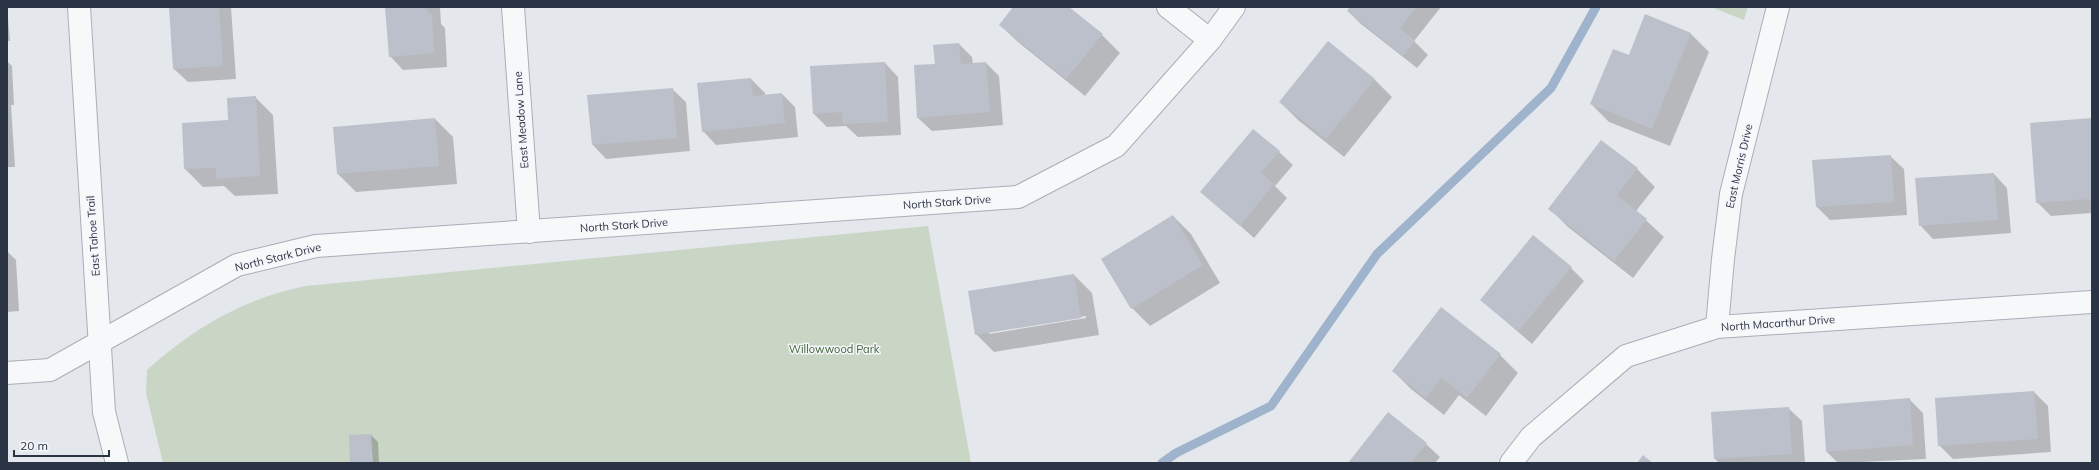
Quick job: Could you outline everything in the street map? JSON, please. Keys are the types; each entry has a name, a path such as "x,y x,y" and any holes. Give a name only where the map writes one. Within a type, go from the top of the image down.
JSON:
{"street":[{"name":"East Tahoe Trail","path":"79,7 104,412 117,463"},
{"name":"East Meadow Lane","path":"513,7 529,232"},
{"path":"1168,7 1210,40"},
{"name":"North Stark Drive","path":"7,373 50,370 237,265 316,246 1018,197 1116,146 1210,40 1234,7"},
{"name":"East Morris Drive","path":"1717,327 1722,259 1731,194 1778,7"},
{"name":"North Macarthur Drive","path":"1511,463 1531,437 1626,356 1717,327 2092,302"}],"green space":[{"path":"1711,7 1748,7 1744,20"},
{"name":"Willowwood Park","path":"928,226 971,463 163,463 146,393 147,370 201,328 241,307 284,291 306,286"}],"building":[{"path":"169,7 219,7 223,66 173,69"},
{"path":"385,7 427,7 428,13 432,13 434,53 389,57"},
{"path":"1013,7 1069,7 1103,34 1066,79 999,25"},
{"path":"1350,7 1417,7 1400,28 1415,41 1403,56 1347,11"},
{"path":"1645,14 1691,33 1652,129 1590,104 1613,49 1629,55"},
{"path":"1328,41 1375,79 1326,139 1279,102"},
{"path":"959,43 961,64 986,62 990,112 917,118 914,65 935,64 933,45"},
{"path":"885,62 888,122 843,124 842,112 813,114 810,66"},
{"path":"751,78 753,96 782,93 785,123 702,132 697,83"},
{"path":"673,88 677,138 592,145 587,95"},
{"path":"256,96 260,176 216,179 216,168 184,169 182,123 228,120 227,98"},
{"path":"435,118 439,166 337,174 333,127"},
{"path":"2092,118 2092,199 2036,203 2030,123"},
{"path":"1253,129 1280,151 1261,173 1274,184 1240,226 1200,192"},
{"path":"1601,140 1638,168 1617,195 1647,219 1614,261 1548,209"},
{"path":"1891,155 1894,202 1816,207 1812,160"},
{"path":"1994,173 1998,220 1919,226 1915,178"},
{"path":"1173,215 1203,265 1131,309 1101,259"},
{"path":"1533,235 1572,267 1518,331 1480,300"},
{"path":"1074,274 1081,318 975,335 968,291"},
{"path":"1441,307 1501,354 1467,398 1441,378 1426,398 1392,371"},
{"path":"2034,391 2038,439 1938,446 1935,398"},
{"path":"1910,398 1913,445 1826,452 1823,405"},
{"path":"1789,407 1792,454 1714,459 1711,412"},
{"path":"1388,412 1427,443 1411,463 1348,463"},
{"path":"371,434 373,462 350,463 349,435"},
{"path":"1643,455 1653,463 1637,463"}],"waterway":[{"path":"1162,463 1176,453 1271,406 1377,254 1551,88 1596,7"}]}
